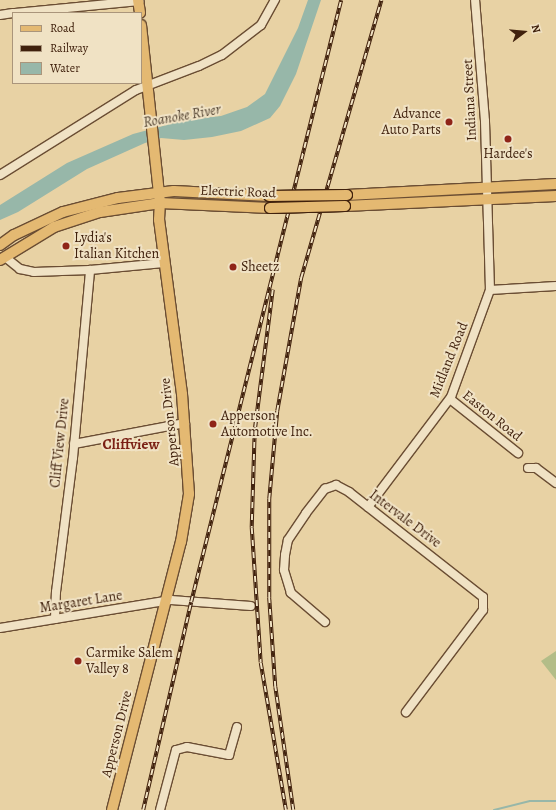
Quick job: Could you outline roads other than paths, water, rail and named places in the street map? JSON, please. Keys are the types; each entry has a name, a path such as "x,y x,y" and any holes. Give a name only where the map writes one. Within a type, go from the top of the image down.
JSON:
{"main road":[{"path":"138,1 140,12"},
{"name":"Apperson Drive","path":"112,810 188,506 189,472 185,423 164,262 142,34"},
{"name":"Electric Road","path":"0,245 14,235 63,212 118,198 347,195 486,186 556,184"},
{"name":"Electric Road","path":"2,259 39,235 66,222 159,198 270,208 556,196"}],"street":[{"path":"0,175 120,99 148,86 199,66 237,45 261,25 275,0"},
{"name":"Indiana Street","path":"475,0 484,103 487,199"},
{"path":"24,12 138,1"},
{"path":"0,15 12,13"},
{"name":"Midland Road","path":"368,507 450,399 490,290 487,199"},
{"path":"2,259 26,271 90,270 164,262"},
{"name":"Cliff View Drive","path":"55,619 56,592 74,444 90,270"},
{"path":"490,290 556,286"},
{"name":"Easton Road","path":"450,399 518,454"},
{"path":"74,444 185,423"},
{"path":"528,468 536,468 556,483"},
{"name":"Intervale Drive","path":"325,622 291,593 287,585 284,570 288,540 328,486 340,486 480,592 484,601 483,610 406,712"},
{"name":"Margaret Lane","path":"0,628 176,600 251,606"},
{"path":"160,810 176,750 187,746 229,755 237,727"}],"water":[{"path":"308,0 321,0 296,74 280,106 270,118 241,131 212,137 184,140 161,138 145,143 87,169 18,212 0,220 0,205 67,163 133,134 189,119 221,116 247,107 265,94 298,28"}],"waterway":[{"path":"494,810 530,801 556,801"}],"railway":[{"path":"143,810 191,602 341,0"},
{"path":"293,810 275,687 269,598 269,499 277,411 301,278 381,0"},
{"path":"273,290 255,430 252,528 261,663 286,810"}],"place":[{"name":"Advance Auto Parts","path":"449,122"},
{"name":"Hardee's","path":"508,139"},
{"name":"Lydia's Italian Kitchen","path":"66,246"},
{"name":"Sheetz","path":"233,267"},
{"name":"Apperson Automotive Inc.","path":"213,424"},
{"name":"Carmike Salem Valley 8","path":"78,661"}],"district":[{"name":"Cliffview","path":"131,445"}],"water label":[{"name":"Roanoke River","path":"182,116"}]}
